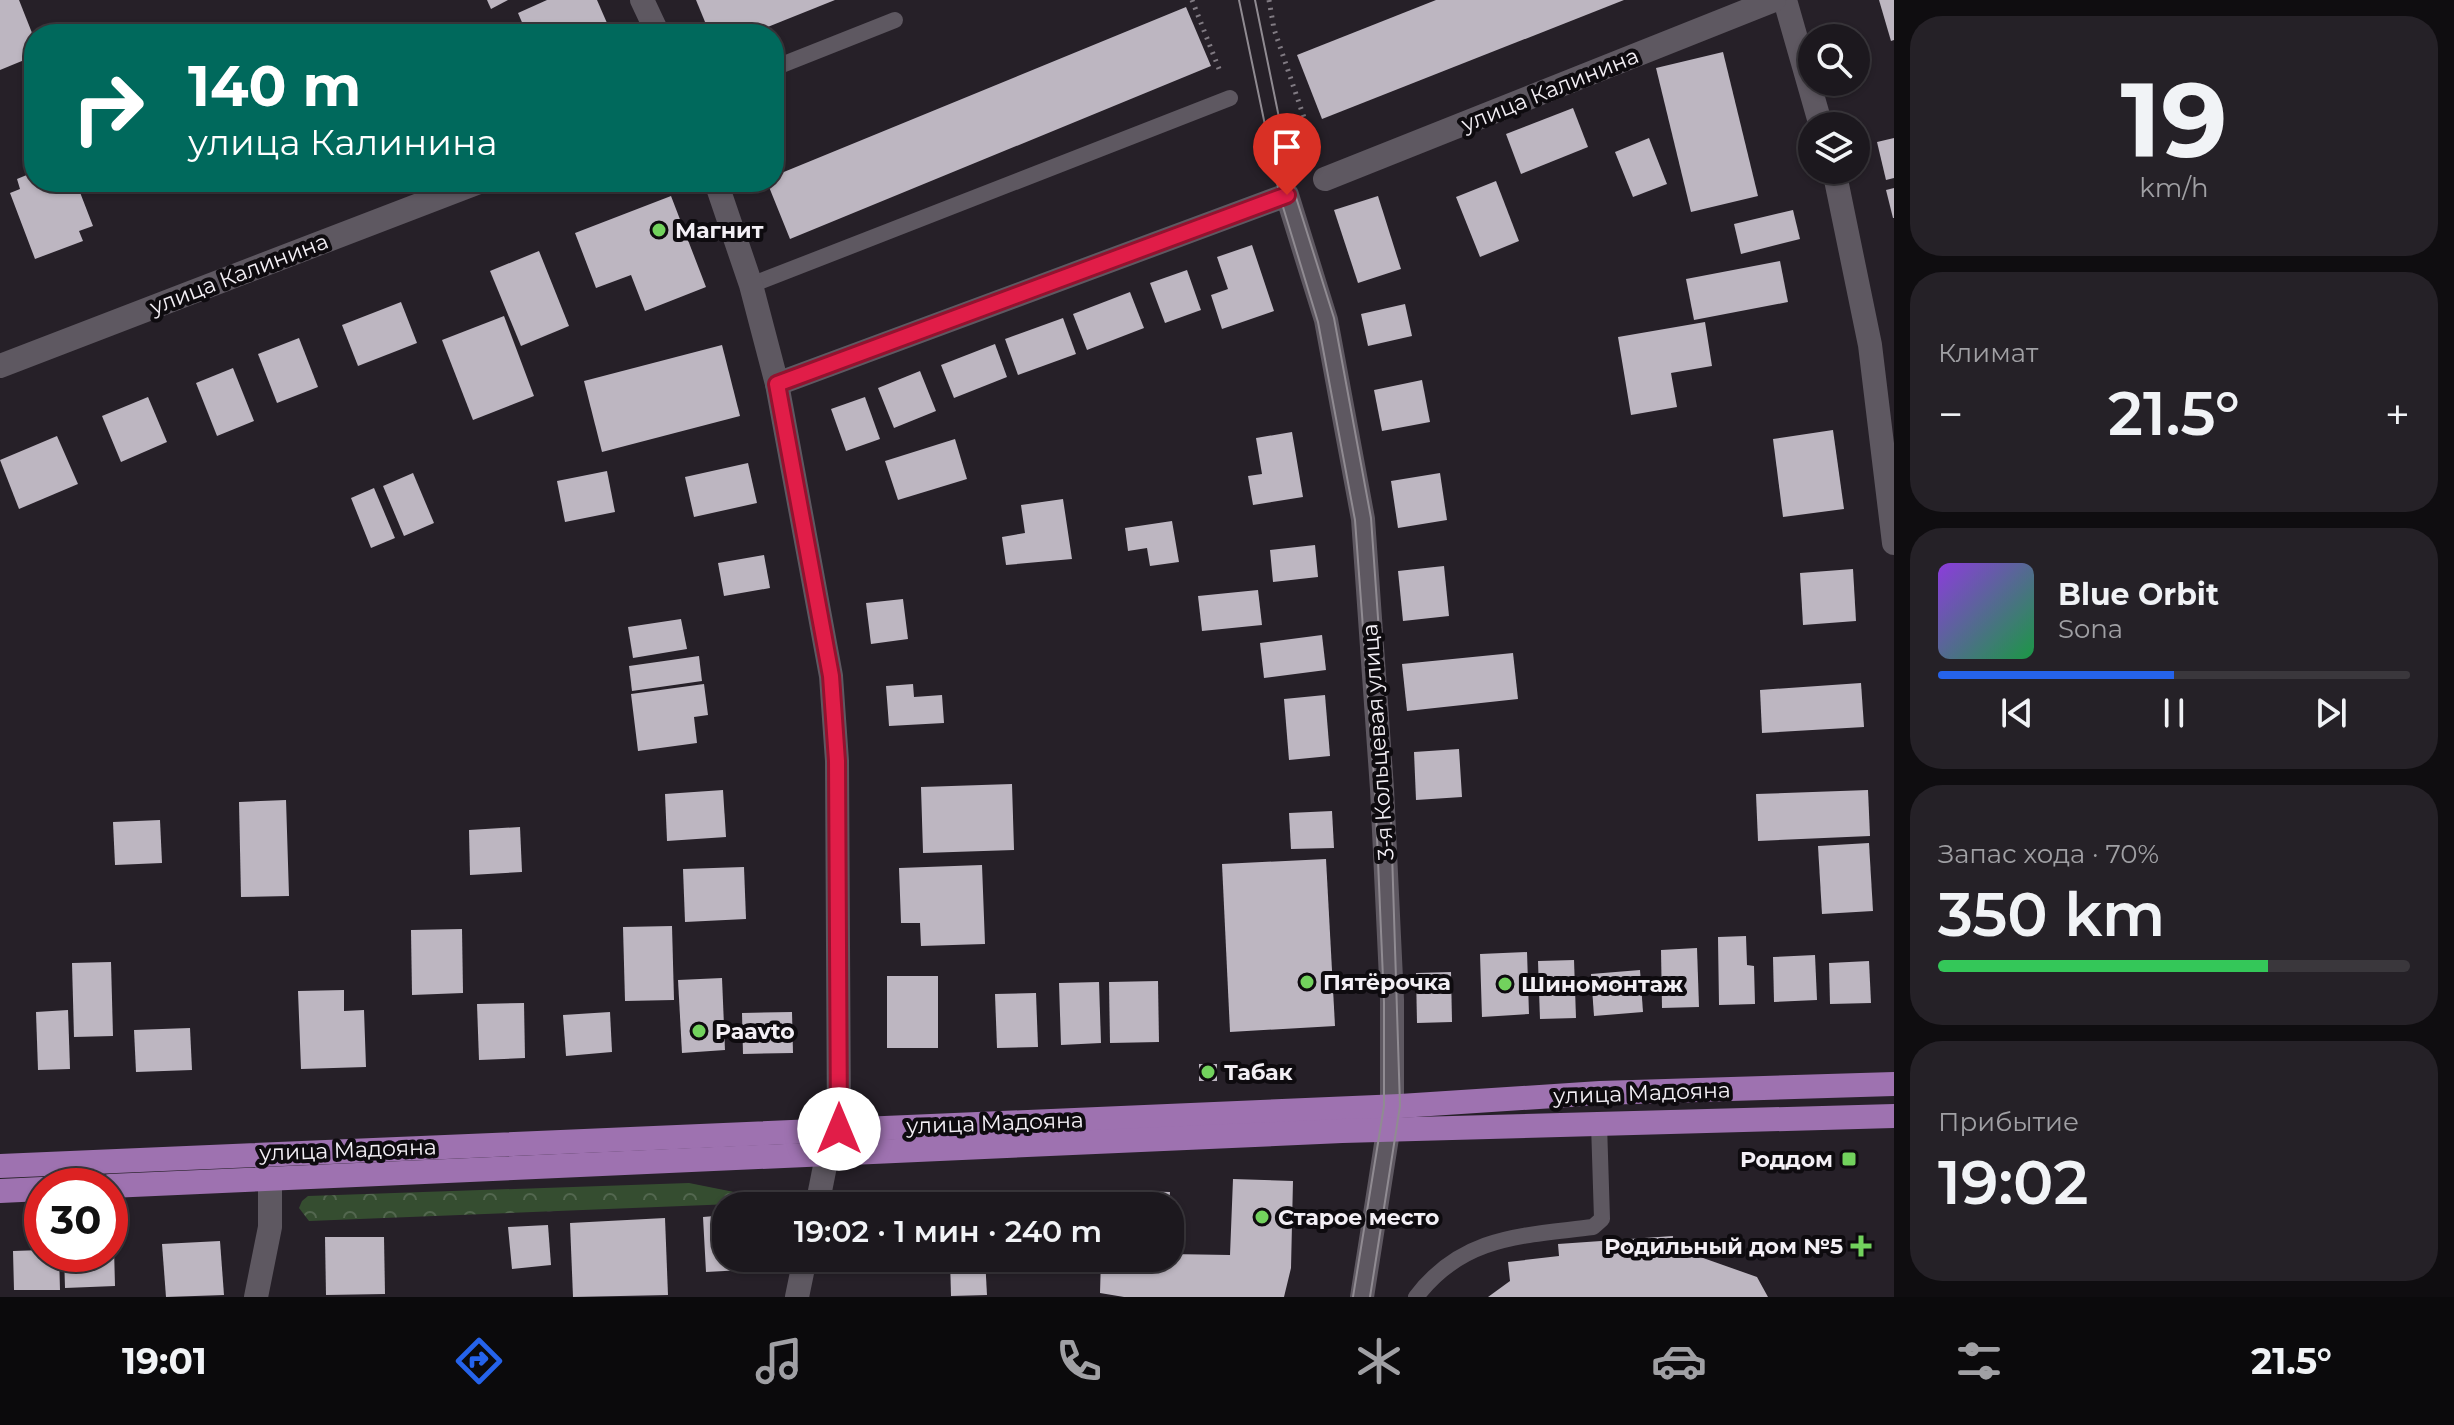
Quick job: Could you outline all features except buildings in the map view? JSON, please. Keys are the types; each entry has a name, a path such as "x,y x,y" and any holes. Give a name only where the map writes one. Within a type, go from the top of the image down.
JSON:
{"main road":[{"name":"улица Мадояна","path":"0,1166 1392,1106 1600,1093 1894,1084"},
{"name":"улица Мадояна","path":"128,1185 1389,1131 1894,1116"},
{"path":"0,1191 24,1190"}],"street":[{"path":"642,0 653,24"},
{"name":"улица Калинина","path":"1325,179 1774,0"},
{"path":"1785,0 1817,112"},
{"path":"1837,184 1870,345 1894,543"},
{"name":"улица Калинина","path":"0,366 453,192"},
{"path":"719,192 751,285 777,384 831,676 837,761 839,1129"},
{"name":"3-я Кольцевая улица","path":"777,384 1287,195 1326,320 1363,519 1383,804 1392,1000 1392,1106 1362,1297"},
{"path":"820,1192 827,1156"},
{"path":"256,1297 270,1227 270,1179"},
{"path":"797,1297 802,1272"}],"lane":[{"path":"784,64 895,20"},
{"path":"751,285 1230,98"},
{"path":"1416,1297 1459,1254 1505,1238 1593,1227 1602,1219 1599,1124"}],"path":[{"path":"1192,0 1230,98"},
{"path":"1269,0 1274,29 1325,179"}],"green space":[{"path":"689,1183 734,1192 712,1192 712,1205 309,1221 299,1208 308,1196"}],"tram line":[{"path":"1239,0 1280,197 1318,322 1355,520 1375,790 1384,1002 1384,1106 1353,1297"},
{"path":"1255,0 1294,191 1334,318 1371,518 1390,789 1400,1106 1370,1297"}],"place":[{"name":"Магнит","path":"659,230"},
{"name":"Пятёрочка","path":"1307,982"},
{"name":"Шиномонтаж","path":"1505,984"},
{"name":"Paavto","path":"699,1031"},
{"name":"Табак","path":"1208,1072"},
{"name":"Роддом","path":"1849,1159"},
{"name":"Старое место","path":"1262,1217"},
{"name":"Родильный дом №5","path":"1861,1246"}],"route":[{"path":"839,1129 837,761 831,676 777,384 1287,195"}]}
